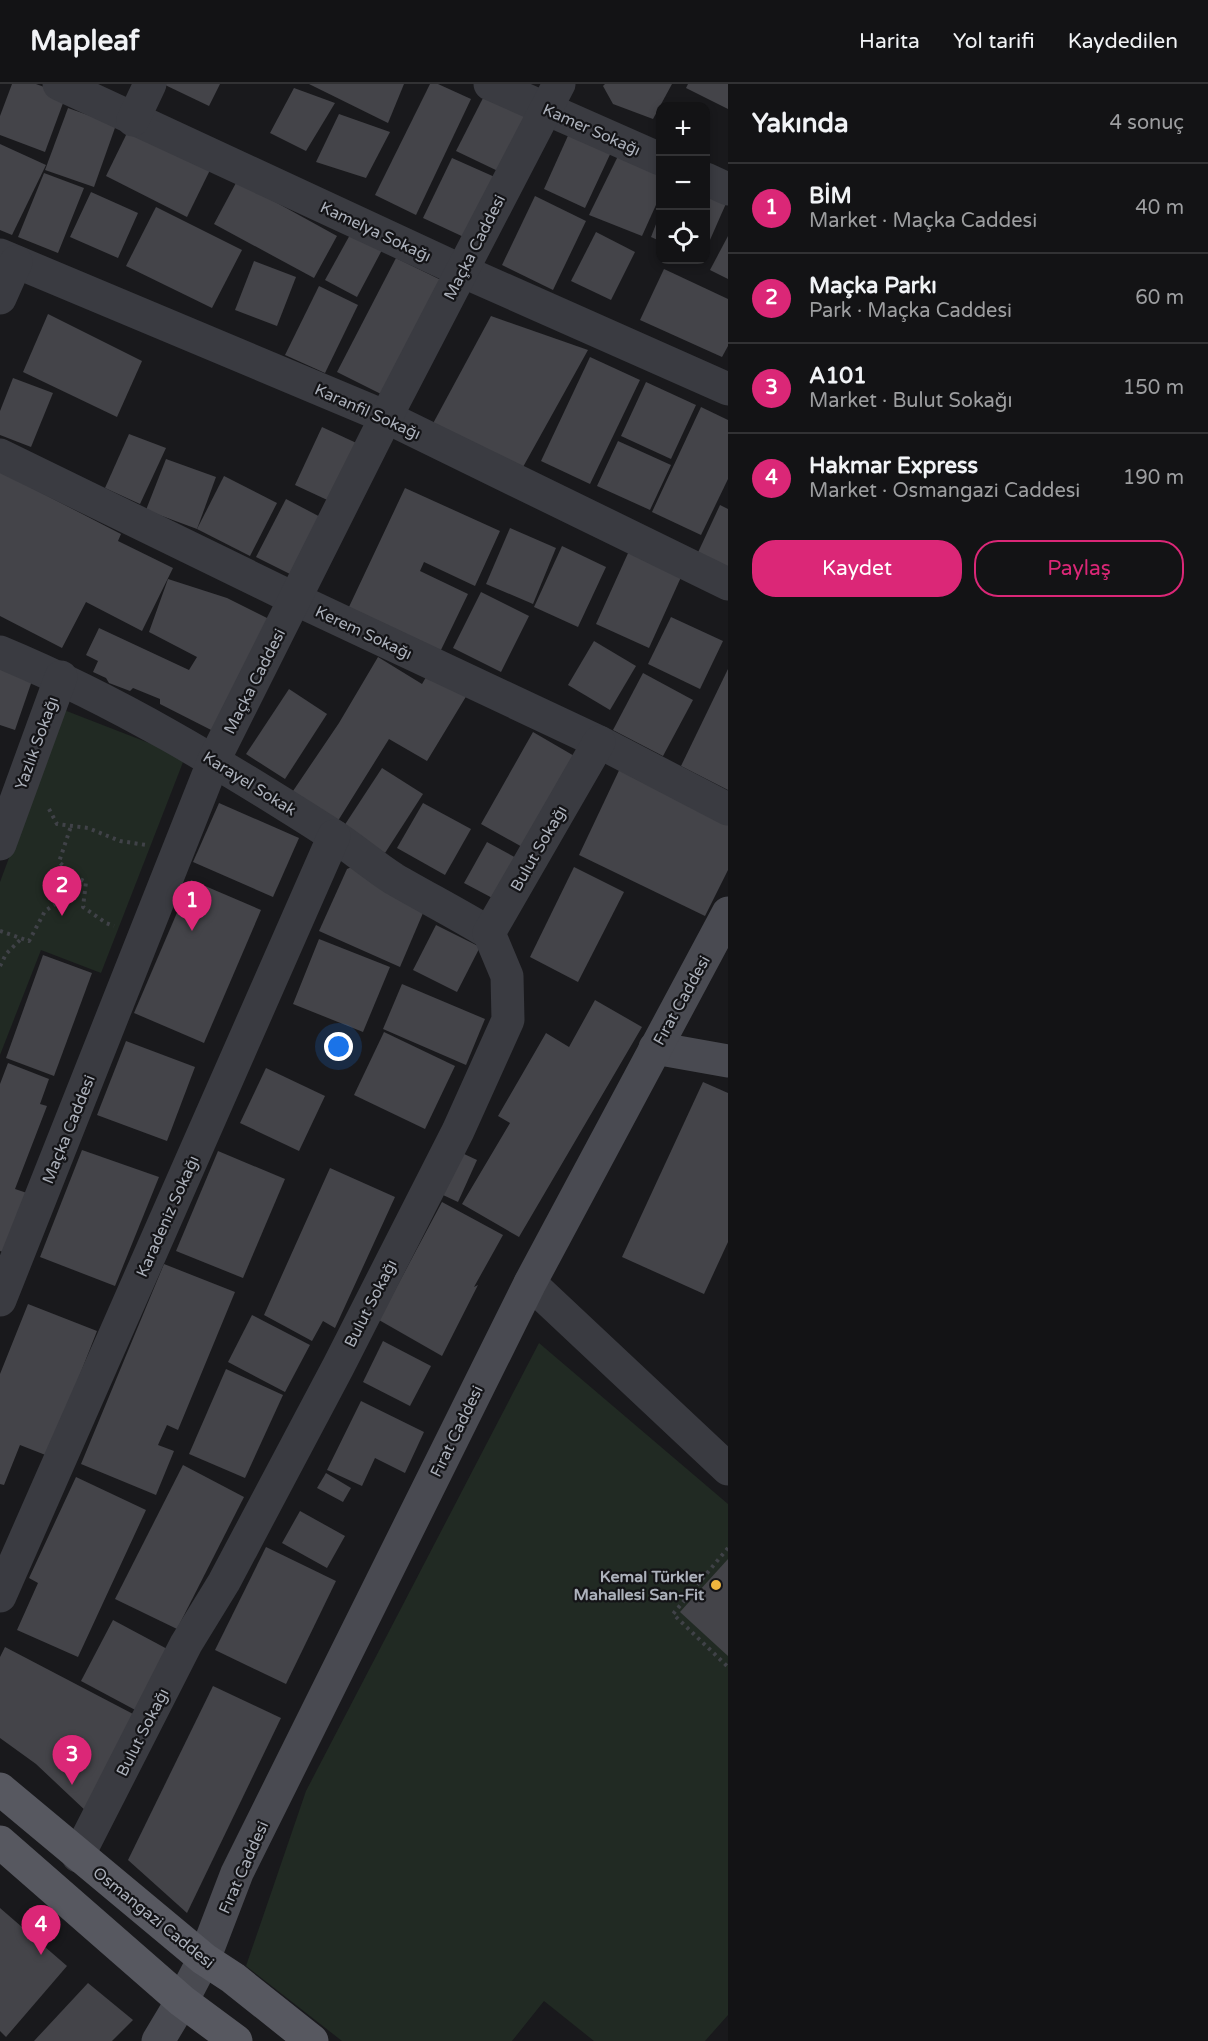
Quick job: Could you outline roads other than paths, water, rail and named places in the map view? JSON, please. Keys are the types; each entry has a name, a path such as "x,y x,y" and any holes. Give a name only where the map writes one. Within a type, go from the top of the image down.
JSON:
{"main road":[{"name":"Osmangazi Caddesi","path":"0,1790 204,1959 233,1978 312,2041"},
{"path":"0,1842 182,2001 236,2041"}],"street":[{"name":"Kamelya Sokağı","path":"58,84 462,271 728,389"},
{"path":"133,120 150,84"},
{"name":"Kamer Sokağı","path":"490,84 553,96 656,157"},
{"name":"Maçka Caddesi","path":"0,1300 214,760 386,417 553,96"},
{"path":"0,298 8,259"},
{"name":"Karanfil Sokağı","path":"8,259 386,417 728,584"},
{"name":"Kerem Sokağı","path":"0,455 295,599 600,742 728,809"},
{"name":"Karayel Sokak","path":"0,652 61,677 214,760 334,836 393,878 489,933"},
{"name":"Yazlık Sokağı","path":"0,844 61,677"},
{"name":"Bulut Sokağı","path":"78,1856 186,1644 224,1582 338,1367 458,1131 508,1020 507,976 489,933 600,742"},
{"name":"Karadeniz Sokağı","path":"0,1596 334,836"},
{"name":"Fırat Caddesi","path":"158,2041 204,1959 237,1873 530,1283 728,913"},
{"path":"655,1048 728,1061"},
{"path":"530,1283 728,1469"}],"place":[{"name":"Maçka Parkı","path":"62,916"},
{"name":"BİM","path":"192,931"},
{"name":"Kemal Türkler Mahallesi San-Fit","path":"716,1585"},
{"name":"A101","path":"72,1785"},
{"name":"Hakmar Express","path":"41,1955"}]}
